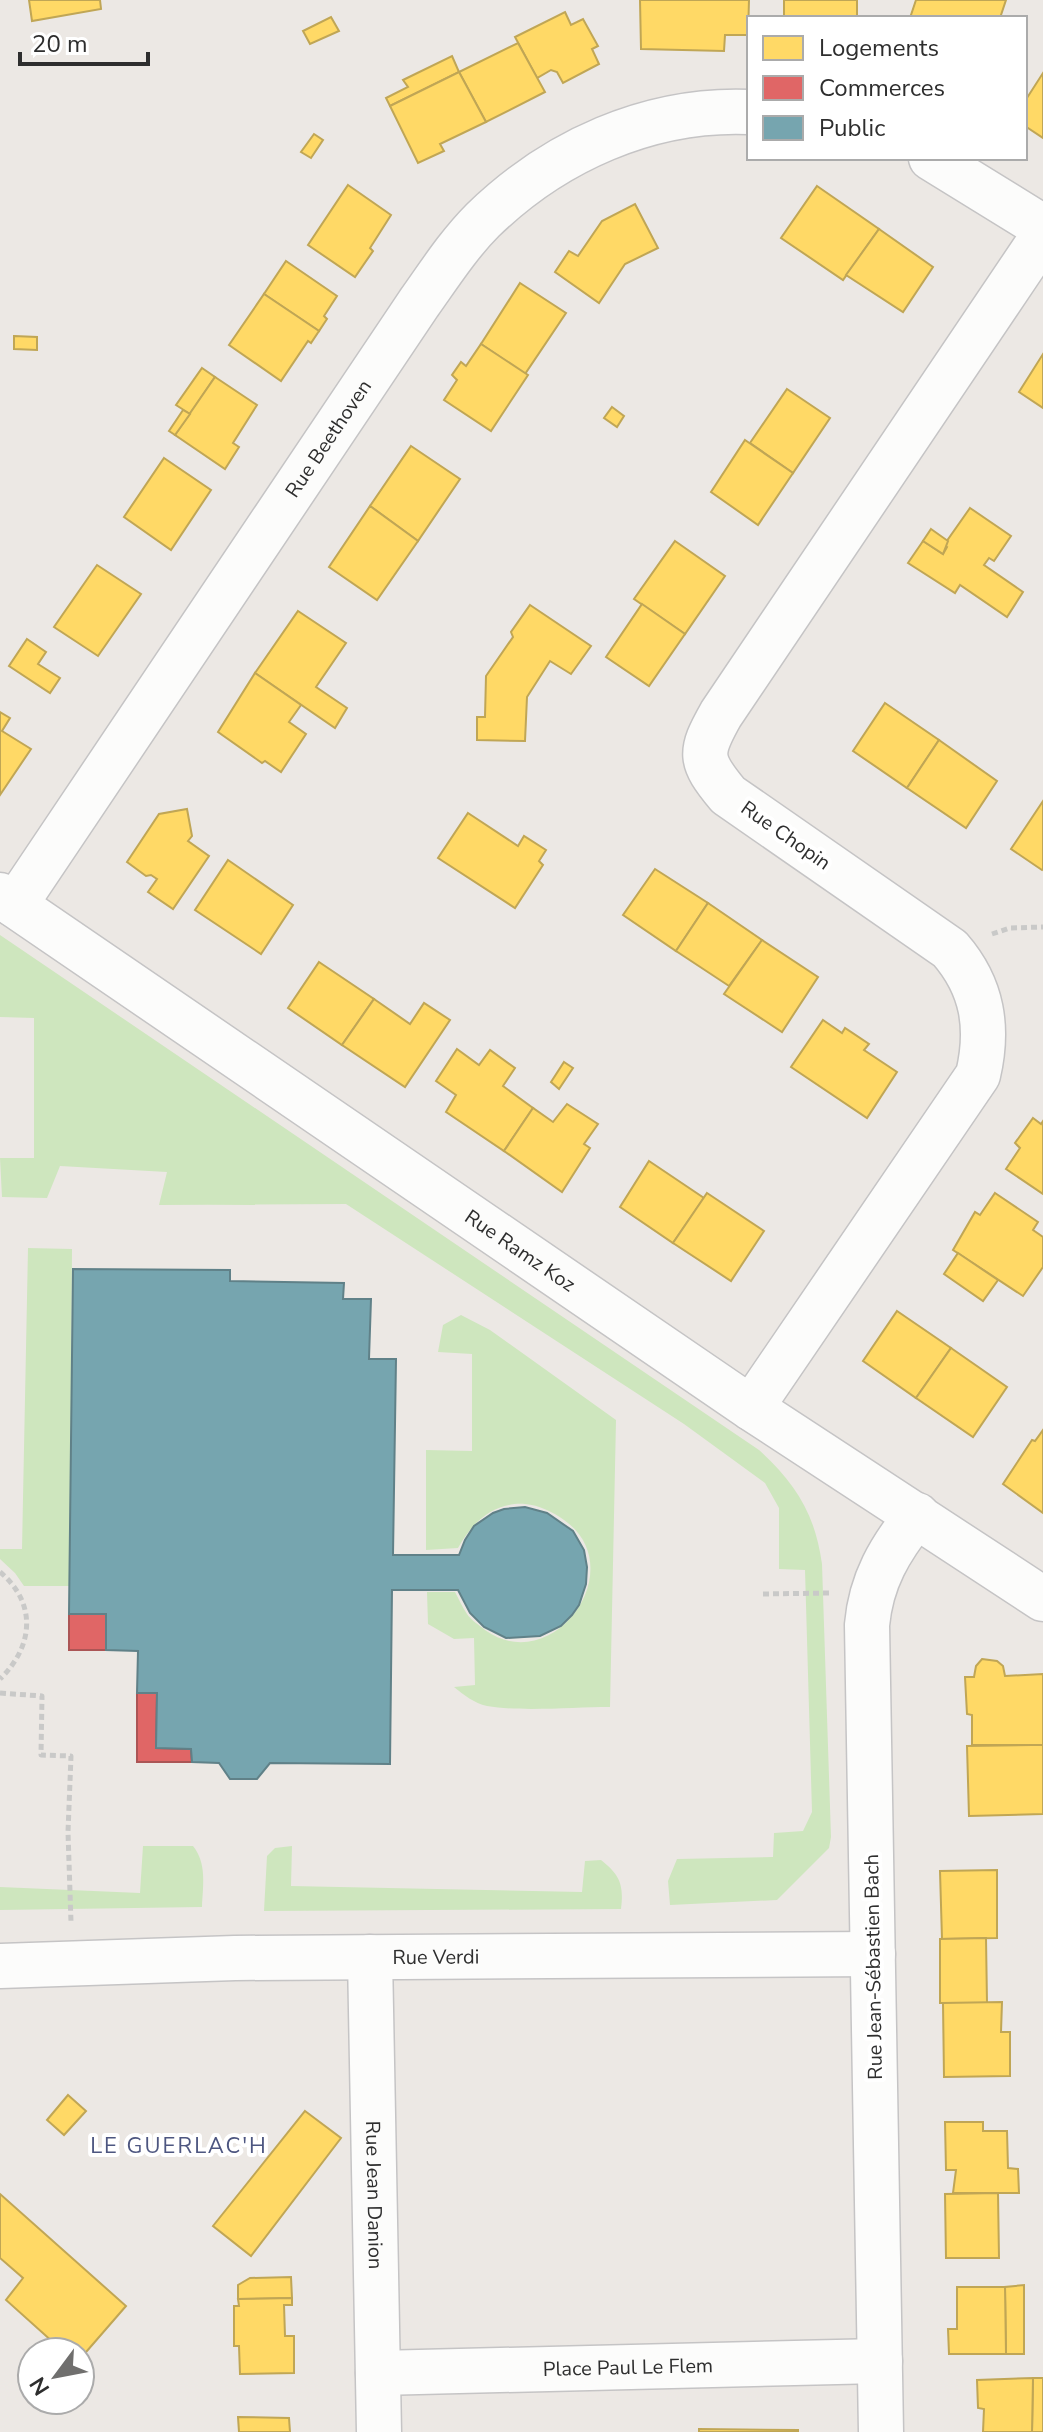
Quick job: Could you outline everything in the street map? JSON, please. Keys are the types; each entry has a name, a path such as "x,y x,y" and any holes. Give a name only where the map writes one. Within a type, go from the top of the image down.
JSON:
{"street":[{"name":"Rue Beethoven","path":"7,900 419,303 481,222 532,180 598,141 668,118 747,112"},
{"path":"934,160 1043,227"},
{"name":"Rue Chopin","path":"751,1408 978,1075 985,1045 984,1027 973,985 962,963 950,949 728,795 712,775 704,757 708,737 1043,236"},
{"name":"Rue Ramz Koz","path":"7,900 751,1408 1043,1599"},
{"name":"Rue Jean-Sébastien Bach","path":"881,2432 868,1608 884,1560 917,1515"},
{"name":"Rue Verdi","path":"0,1966 370,1957 873,1954"},
{"name":"Rue Jean Danion","path":"370,1957 379,2432"},
{"name":"Place Paul Le Flem","path":"378,2373 880,2361"}],"path":[{"path":"1010,928 1043,927"},
{"path":"0,1572 13,1584 27,1614 23,1645 17,1659 0,1679"},
{"path":"763,1594 824,1593"},
{"path":"0,1693 42,1696 41,1755 71,1756 68,1832 72,1963"}],"green space":[{"path":"0,935 759,1450 793,1487 814,1529 822,1564 831,1837 829,1848 777,1900 670,1905 668,1881 677,1859 773,1857 774,1833 803,1831 812,1812 805,1570 779,1569 779,1508 765,1483 684,1424 346,1204 159,1205 167,1172 60,1166 47,1198 2,1197 0,1158 34,1158 34,1018 0,1017"},
{"path":"28,1248 72,1249 70,1586 24,1586 0,1559 0,1549 22,1549"},
{"path":"461,1315 490,1330 616,1420 610,1707 515,1709 478,1703 454,1687 475,1685 474,1638 454,1639 428,1624 427,1592 455,1592 469,1616 485,1630 511,1641 536,1640 558,1629 576,1611 587,1589 590,1564 583,1541 564,1520 546,1509 525,1504 493,1510 470,1530 458,1548 426,1550 426,1450 472,1451 472,1354 438,1352 443,1325"},
{"path":"143,1846 193,1846 202,1867 202,1907 0,1910 0,1887 140,1893"},
{"path":"292,1846 291,1886 582,1892 585,1861 601,1860 619,1881 621,1909 264,1911 267,1856 275,1848"}],"building: Logements":[{"path":"29,0 100,0 101,9 32,21"},
{"path":"640,0 749,0 747,35 725,35 724,51 641,49"},
{"path":"784,0 857,0 857,16 784,16"},
{"path":"916,0 1006,0 1001,16 911,16"},
{"path":"565,12 571,25 583,19 598,46 592,49 599,64 563,83 557,72 551,70 537,78 515,37"},
{"path":"331,17 339,31 310,44 303,31"},
{"path":"518,43 545,92 486,122 459,72"},
{"path":"452,56 459,72 390,106 386,98 408,87 403,80"},
{"path":"459,72 486,122 440,144 444,151 418,163 390,106"},
{"path":"1043,73 1043,138 1027,127 1027,98"},
{"path":"314,134 323,140 311,158 301,152"},
{"path":"348,185 391,215 370,248 373,251 355,277 308,245"},
{"path":"817,186 879,229 843,280 781,238"},
{"path":"635,204 658,248 625,264 599,303 555,272 569,251 578,256 602,221"},
{"path":"879,229 933,267 903,312 846,275"},
{"path":"286,261 337,296 324,316 327,319 319,331 264,294"},
{"path":"520,283 566,313 525,374 481,344"},
{"path":"264,294 319,331 311,343 308,341 281,381 229,345"},
{"path":"14,336 37,337 37,350 14,349"},
{"path":"481,344 528,375 491,431 444,400 457,380 452,375 461,362 466,366"},
{"path":"1043,354 1043,408 1019,392"},
{"path":"202,368 215,377 190,414 176,405"},
{"path":"215,377 257,405 233,443 239,447 225,469 175,435"},
{"path":"787,389 830,418 793,473 750,443"},
{"path":"612,407 624,416 617,427 604,418"},
{"path":"183,410 190,414 175,435 169,431"},
{"path":"745,440 793,473 758,525 711,492"},
{"path":"411,446 460,479 418,541 370,506"},
{"path":"164,458 211,490 171,550 124,517"},
{"path":"370,506 418,541 377,600 329,567"},
{"path":"970,508 1011,536 994,561 989,558 984,565 1023,592 1007,617 960,585 955,593 908,563 923,541 943,554 947,547 944,545"},
{"path":"931,529 948,541 943,554 923,541"},
{"path":"675,541 725,576 685,634 634,599"},
{"path":"97,565 141,594 98,656 54,627"},
{"path":"642,604 685,634 649,686 606,657"},
{"path":"530,605 591,646 571,674 550,661 527,697 525,741 477,740 477,717 485,717 486,676 513,637 511,632"},
{"path":"298,611 346,643 316,687 347,708 335,728 255,673"},
{"path":"27,639 46,652 38,664 60,678 50,693 9,666"},
{"path":"255,673 301,705 289,722 306,734 281,772 265,761 262,763 218,732"},
{"path":"885,703 939,740 907,788 853,751"},
{"path":"0,712 10,718 2,731 31,749 0,795"},
{"path":"939,740 997,781 966,828 907,788"},
{"path":"1043,801 1043,869 1042,870 1011,849"},
{"path":"187,809 192,836 188,841 209,856 173,909 148,892 157,879 146,876 127,862 159,814"},
{"path":"468,813 518,846 524,836 546,850 539,861 543,865 515,908 438,858"},
{"path":"228,860 293,905 261,954 195,910"},
{"path":"655,869 708,903 676,951 623,915"},
{"path":"708,903 762,940 729,986 676,951"},
{"path":"762,940 818,977 782,1032 724,994"},
{"path":"319,962 374,999 342,1045 288,1008"},
{"path":"374,999 410,1024 424,1003 450,1020 405,1087 342,1045"},
{"path":"823,1020 842,1033 845,1028 869,1044 864,1050 897,1072 867,1118 791,1067"},
{"path":"457,1049 479,1065 490,1050 515,1068 503,1086 533,1108 504,1151 446,1112 456,1095 436,1081"},
{"path":"564,1062 573,1068 559,1089 551,1082"},
{"path":"567,1104 598,1124 584,1144 590,1148 562,1192 504,1151 533,1108 553,1122"},
{"path":"1033,1118 1041,1124 1043,1121 1043,1194 1006,1169 1020,1148 1015,1143"},
{"path":"649,1161 704,1198 673,1243 620,1207"},
{"path":"707,1193 764,1231 731,1281 673,1243"},
{"path":"995,1193 1038,1222 1033,1230 1043,1237 1043,1267 1023,1296 953,1250 975,1212 980,1215"},
{"path":"958,1253 998,1280 983,1301 944,1274"},
{"path":"897,1311 951,1348 916,1398 863,1361"},
{"path":"951,1348 1007,1387 973,1437 916,1398"},
{"path":"1043,1430 1043,1513 1003,1484 1032,1440 1035,1441"},
{"path":"982,1659 997,1661 1003,1666 1005,1676 1043,1674 1043,1745 972,1745 972,1715 967,1714 965,1677 974,1677 976,1666"},
{"path":"1043,1745 1043,1814 969,1816 967,1746"},
{"path":"997,1870 997,1938 942,1939 940,1871"},
{"path":"986,1938 987,2003 940,2003 940,1939"},
{"path":"1002,2002 1001,2032 1010,2032 1010,2076 944,2077 943,2003"},
{"path":"68,2095 86,2111 64,2135 47,2120"},
{"path":"305,2111 341,2138 251,2256 213,2226"},
{"path":"945,2122 983,2122 983,2131 1007,2131 1008,2168 1018,2169 1019,2193 953,2193 956,2170 946,2170"},
{"path":"998,2193 999,2258 946,2258 945,2194"},
{"path":"0,2194 126,2306 96,2341 96,2336 46,2336 6,2300 23,2278 0,2258"},
{"path":"291,2277 292,2298 238,2299 238,2285 250,2278"},
{"path":"1024,2285 1024,2354 1006,2354 1005,2287"},
{"path":"957,2287 1005,2287 1006,2354 949,2354 948,2329 957,2329"},
{"path":"292,2298 292,2305 284,2305 285,2336 294,2336 294,2373 240,2374 239,2346 234,2346 234,2306 239,2306 238,2299"},
{"path":"1033,2378 1043,2378 1043,2432 1032,2432"},
{"path":"1033,2378 1032,2432 983,2432 984,2409 978,2408 977,2380"},
{"path":"238,2417 289,2418 290,2432 239,2432"},
{"path":"699,2429 798,2430 798,2432 699,2432"}],"building: Commerces":[{"path":"69,1614 106,1614 106,1650 69,1650"},
{"path":"137,1693 157,1693 156,1748 191,1749 192,1762 137,1762"}],"building: Public":[{"path":"73,1269 230,1270 230,1281 344,1283 343,1299 371,1299 369,1359 396,1359 393,1555 459,1555 474,1526 493,1513 525,1507 547,1513 573,1531 584,1550 586,1584 579,1605 561,1626 540,1636 506,1638 484,1627 470,1613 458,1590 392,1590 390,1764 270,1763 257,1779 230,1779 219,1763 192,1762 191,1749 156,1748 157,1693 137,1693 138,1651 106,1650 106,1614 69,1614"}],"district":[{"name":"LE GUERLAC'H","path":"179,2145"}]}
